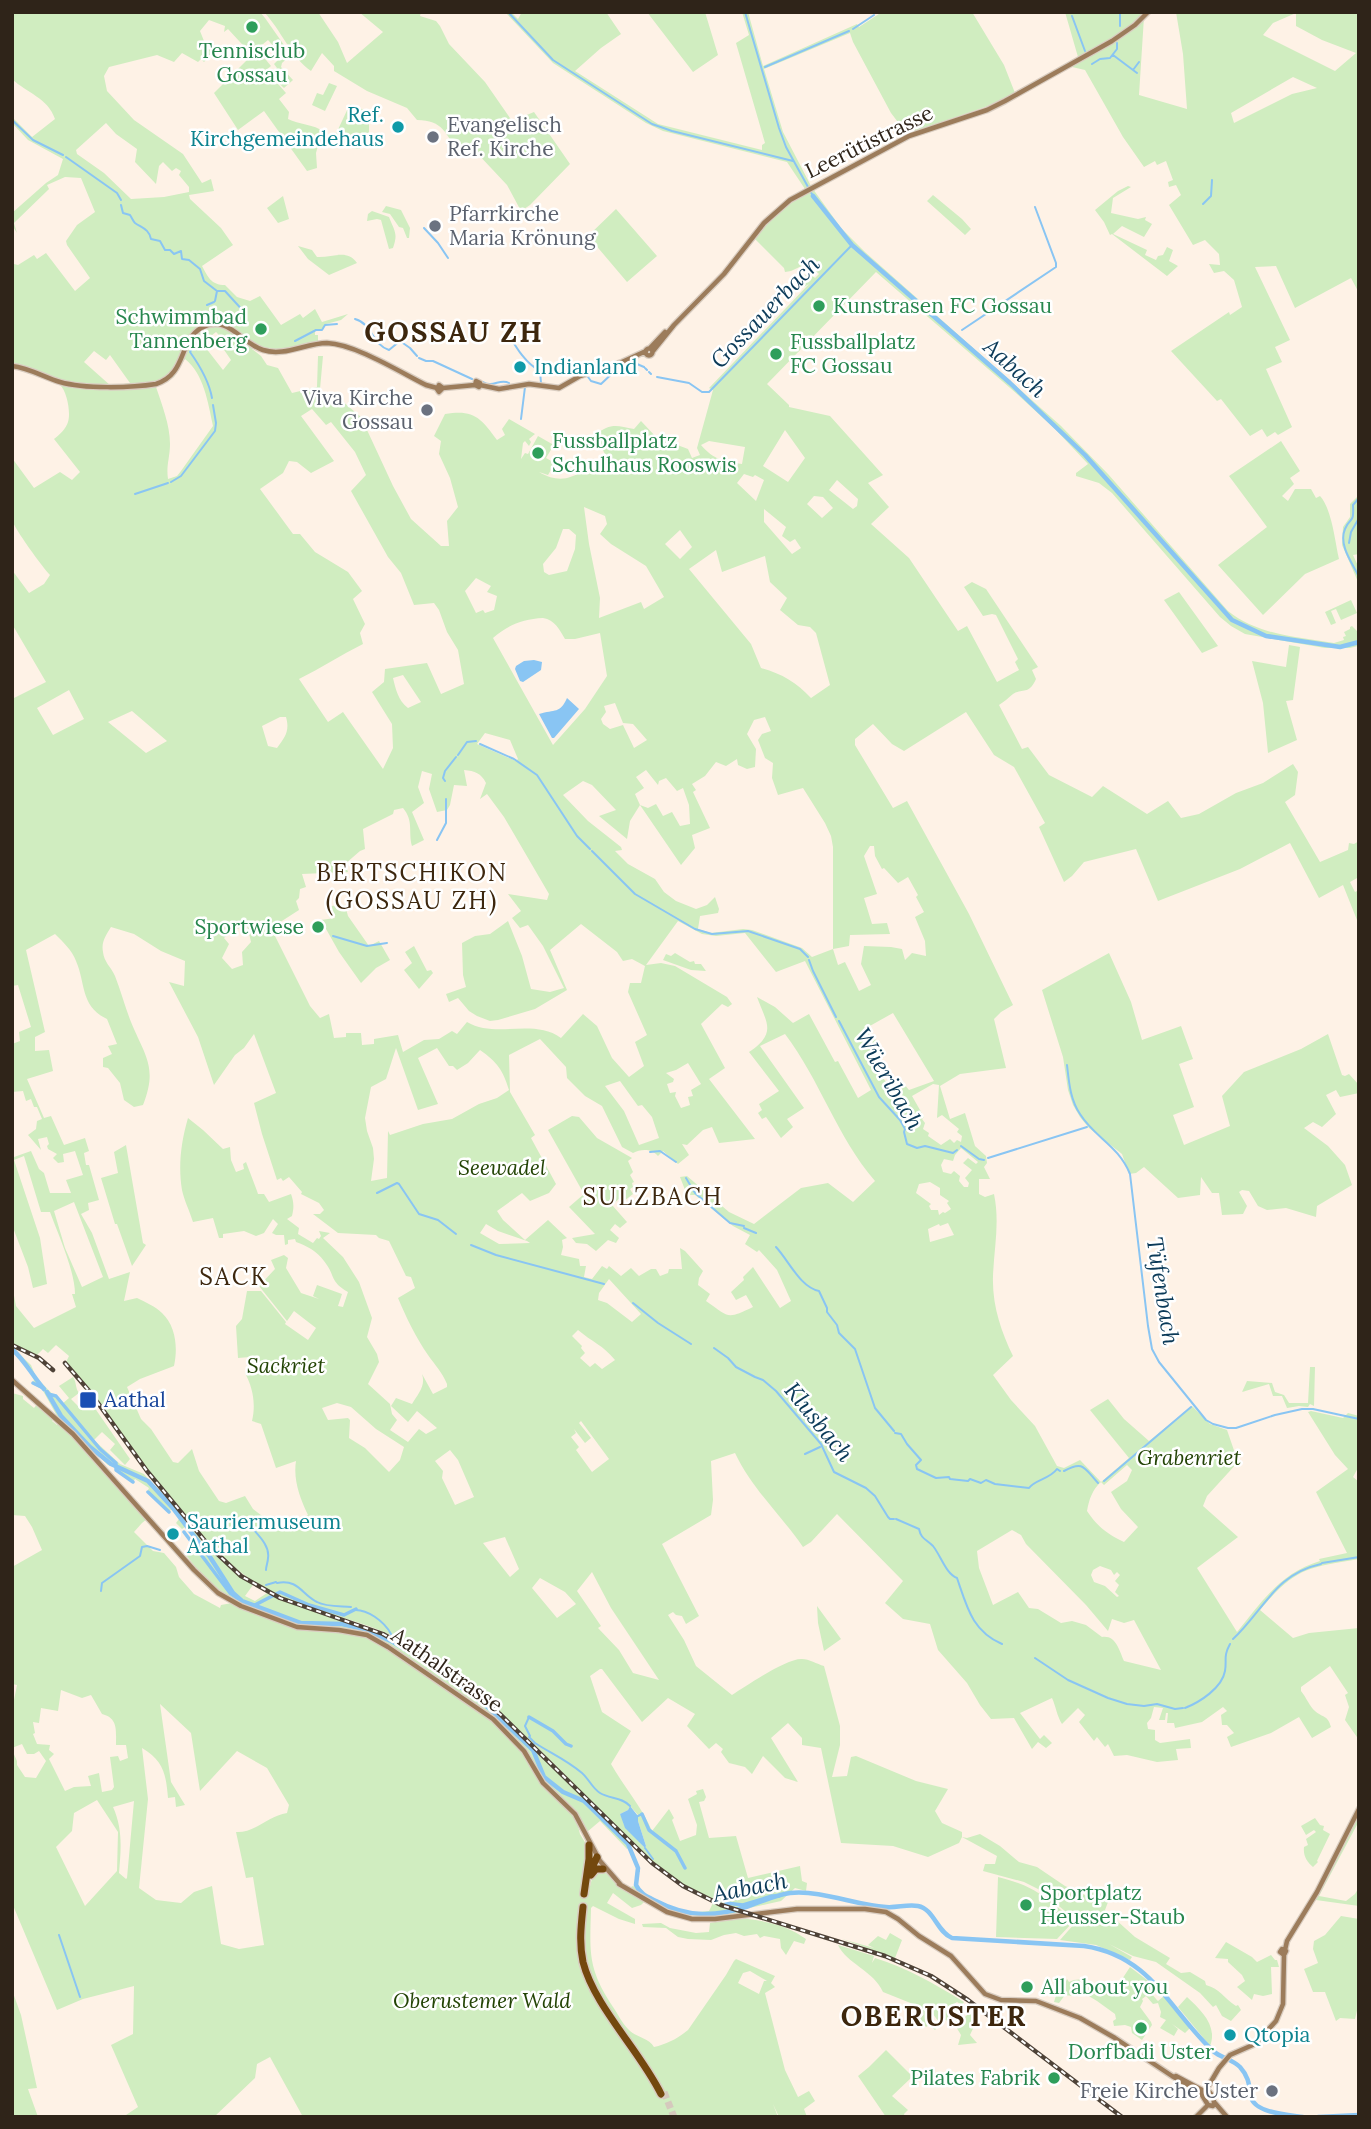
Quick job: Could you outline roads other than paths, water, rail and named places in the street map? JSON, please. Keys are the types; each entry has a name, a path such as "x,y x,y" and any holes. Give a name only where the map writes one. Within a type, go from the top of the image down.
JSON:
{"highway":[{"path":"588,1880 589,1845"},
{"path":"585,1894 592,1860 596,1858"},
{"path":"588,1880 594,1870 603,1869"},
{"path":"662,2093 601,2000 589,1978 581,1945 584,1908 582,1941 584,1959 591,1978 609,2010 646,2061 662,2093"}],"main road":[{"name":"Leerütistrasse","path":"12,366 80,386 156,384 175,372 195,333 206,326 216,324 234,330 252,345 269,352 322,343 344,346 426,385 440,388 477,385 499,389 528,384 559,388 586,373 649,351 724,274 764,223 790,200 909,136 987,110 1005,101 1112,41 1148,12"},
{"name":"Aathalstrasse","path":"12,1380 59,1421 208,1584 224,1597 296,1627 360,1633 388,1647 478,1707 505,1730 528,1756 542,1783 578,1818 596,1858 620,1884"},
{"path":"1225,2117 1212,2105 1206,2091 1228,2057 1257,2042 1279,2016 1283,2004 1283,1952 1287,1941 1325,1877 1359,1809"},
{"name":"Aathalstrasse","path":"586,1835 603,1869 620,1884 667,1912 692,1919 715,1919 797,1909 865,1909 886,1912 946,1952 961,1965 982,1991 993,1998 1037,2001 1079,2017 1169,2074 1206,2091"},
{"path":"1196,2117 1212,2105"}],"water":[{"path":"524,661 542,662 541,670 523,682 520,681 516,666"},
{"path":"567,698 579,709 552,738 539,714 559,709"},
{"path":"630,1806 638,1816 645,1848 625,1828 620,1814"}],"waterway":[{"path":"508,12 553,60 652,124 793,161"},
{"name":"Aabach","path":"745,12 786,147 813,196"},
{"path":"1120,12 1120,26"},
{"path":"853,29 874,15"},
{"path":"1072,16 1085,51"},
{"path":"765,67 849,31"},
{"path":"1092,64 1100,59 1110,58 1117,49 1117,43"},
{"path":"1113,55 1137,73"},
{"path":"1133,70 1139,62"},
{"name":"Gossauerbach","path":"12,120 33,140 63,155"},
{"name":"Gossauerbach","path":"66,157 117,193 121,200"},
{"path":"1203,204 1211,196 1212,180"},
{"name":"Aabach","path":"813,196 852,245 1010,383 1085,455 1232,620 1266,636 1340,647 1359,642"},
{"name":"Gossauerbach","path":"121,205 123,213 130,215 135,223 147,231 151,239 160,241 165,250 174,254 181,251 182,259 189,260 200,269 204,281 217,291 225,291 246,314"},
{"path":"962,330 1056,267 1035,207"},
{"path":"424,228 448,258"},
{"name":"Gossauerbach","path":"657,377 689,383 702,392 709,392 852,245"},
{"path":"215,301 217,291"},
{"path":"207,305 214,302"},
{"path":"770,309 773,306"},
{"path":"199,312 199,325"},
{"name":"Gossauerbach","path":"355,319 365,325 383,347 389,350 400,341 417,356"},
{"name":"Gossauerbach","path":"295,341 316,330 322,330 325,325 337,324"},
{"path":"504,327 515,346 540,371 541,383"},
{"path":"195,343 190,352 204,374 212,398"},
{"name":"Gossauerbach","path":"419,358 433,361 472,379"},
{"name":"Gossauerbach","path":"620,367 635,363"},
{"name":"Gossauerbach","path":"637,364 644,367"},
{"name":"Gossauerbach","path":"588,377 601,384 618,368"},
{"name":"Gossauerbach","path":"483,382 509,383"},
{"path":"521,419 525,387"},
{"path":"171,482 181,476 215,431 213,405"},
{"path":"135,494 168,483"},
{"path":"1359,498 1353,505 1352,518 1343,535 1347,554 1359,577"},
{"path":"1349,543 1351,532 1359,518"},
{"name":"Wüeribach","path":"458,755 467,742 476,741"},
{"name":"Wüeribach","path":"480,744 514,759 537,775 577,836 590,849"},
{"name":"Wüeribach","path":"445,781 445,771 456,757"},
{"name":"Wüeribach","path":"437,840 446,823 446,799"},
{"name":"Wüeribach","path":"592,851 635,894 695,929 712,934 748,931 800,949 808,957"},
{"path":"333,936 367,946 387,943"},
{"name":"Wüeribach","path":"809,960 836,1017"},
{"name":"Wüeribach","path":"839,1021 879,1097 905,1129 907,1144 953,1153 957,1150"},
{"name":"Tüfenbach","path":"1067,1065 1070,1090 1077,1108 1092,1129 1119,1156 1130,1174 1152,1349 1159,1362 1206,1420 1236,1428 1302,1409 1359,1419"},
{"name":"Wüeribach","path":"988,1158 1087,1127"},
{"name":"Wüeribach","path":"961,1146 984,1160"},
{"path":"650,1152 660,1151 676,1162"},
{"path":"686,1178 695,1193 730,1223 744,1226"},
{"name":"Klusbach","path":"377,1193 399,1184 419,1214 438,1220 456,1234"},
{"path":"744,1228 756,1233"},
{"name":"Klusbach","path":"471,1245 496,1255 604,1284"},
{"path":"776,1247 800,1279 819,1291 839,1333 855,1349 875,1408 894,1431"},
{"name":"Klusbach","path":"633,1303 691,1344"},
{"name":"Klusbach","path":"714,1348 736,1367 763,1380 776,1391 821,1444 834,1472 866,1488 875,1496 888,1517 894,1519"},
{"name":"Aabach","path":"12,1349 44,1389"},
{"name":"Aabach","path":"33,1383 43,1388"},
{"name":"Aabach","path":"47,1392 61,1416 90,1447 111,1464 148,1481 172,1507 233,1593 242,1601 301,1623 342,1624 364,1629 393,1642 428,1663 490,1709 533,1750 544,1777 563,1792 584,1801 628,1844 638,1868 636,1885 647,1897 668,1907 702,1914 737,1910 790,1893 814,1894 886,1907 918,1906 928,1911 952,1938 1084,1946 1107,1952 1127,1961 1143,1973 1213,2051 1240,2067 1247,2078 1251,2097 1259,2107 1303,2117"},
{"path":"48,1394 56,1396 100,1449 116,1463 116,1470 133,1482"},
{"path":"1104,1481 1191,1407"},
{"path":"895,1433 901,1434 921,1460 916,1465 917,1469 936,1478 970,1479 981,1483 986,1480 995,1484 1029,1488 1057,1469 1060,1471"},
{"path":"805,1454 820,1447"},
{"path":"1064,1471 1076,1466 1083,1467 1098,1483"},
{"path":"148,1492 169,1512"},
{"path":"251,1519 252,1528 267,1549 266,1570"},
{"name":"Klusbach","path":"896,1519 919,1529 922,1537 933,1546 950,1573 957,1578 977,1625 1002,1644"},
{"path":"184,1532 230,1593 240,1600"},
{"path":"101,1591 102,1583 140,1556 142,1547 160,1550"},
{"name":"Klusbach","path":"1322,1563 1359,1557"},
{"name":"Klusbach","path":"1233,1639 1281,1584 1305,1569 1321,1564"},
{"path":"266,1585 276,1582"},
{"path":"277,1583 295,1585 321,1604 351,1607"},
{"path":"253,1606 280,1592 309,1605 344,1615 356,1609"},
{"path":"354,1610 364,1611 375,1617 391,1634"},
{"name":"Klusbach","path":"1185,1708 1203,1698 1220,1683 1230,1644"},
{"name":"Klusbach","path":"1035,1658 1068,1680 1108,1698 1127,1704 1157,1704 1175,1709 1183,1708"},
{"path":"529,1717 525,1726 530,1736"},
{"path":"529,1717 553,1731 571,1746"},
{"path":"529,1737 534,1744"},
{"path":"535,1743 576,1768 600,1793 630,1806"},
{"path":"638,1816 642,1814"},
{"path":"642,1814 649,1830 676,1851 685,1868"},
{"path":"645,1848 653,1859"},
{"name":"Aabach","path":"726,1903 743,1905 779,1896"},
{"path":"59,1935 80,1997"},
{"name":"Aabach","path":"1318,2117 1359,2115"}],"tunnel":[{"path":"664,2092 674,2117"}],"railway":[{"path":"12,1345 39,1358 53,1370"},
{"path":"65,1363 90,1392 147,1471 210,1547 241,1576 280,1598 383,1634 431,1661 500,1714 652,1863 683,1886 721,1905 885,1956 931,1976 968,2000 1122,2117"}],"place":[{"name":"Tennisclub Gossau","path":"252,27"},
{"name":"Ref. Kirchgemeindehaus","path":"398,127"},
{"name":"Evangelisch Ref. Kirche","path":"433,137"},
{"name":"Pfarrkirche Maria Krönung","path":"435,226"},
{"name":"Kunstrasen FC Gossau","path":"819,306"},
{"name":"Schwimmbad Tannenberg","path":"261,329"},
{"name":"Fussballplatz FC Gossau","path":"776,354"},
{"name":"Indianland","path":"520,367"},
{"name":"Viva Kirche Gossau","path":"427,410"},
{"name":"Fussballplatz Schulhaus Rooswis","path":"538,453"},
{"name":"Sportwiese","path":"318,927"},
{"name":"Aathal","path":"88,1400"},
{"name":"Sauriermuseum Aathal","path":"173,1534"},
{"name":"Sportplatz Heusser-Staub","path":"1026,1905"},
{"name":"All about you","path":"1027,1987"},
{"name":"Dorfbadi Uster","path":"1141,2028"},
{"name":"Qtopia","path":"1230,2035"},
{"name":"Pilates Fabrik","path":"1054,2078"},
{"name":"Freie Kirche Uster","path":"1272,2091"}],"district":[{"name":"GOSSAU ZH","path":"454,332"},
{"name":"BERTSCHIKON (GOSSAU ZH)","path":"412,887"},
{"name":"SULZBACH","path":"653,1197"},
{"name":"SACK","path":"234,1277"},
{"name":"OBERUSTER","path":"934,2016"}],"park label":[{"name":"Seewadel","path":"502,1168"},
{"name":"Sackriet","path":"286,1366"},
{"name":"Grabenriet","path":"1189,1458"},
{"name":"Oberustemer Wald","path":"482,2001"}]}
